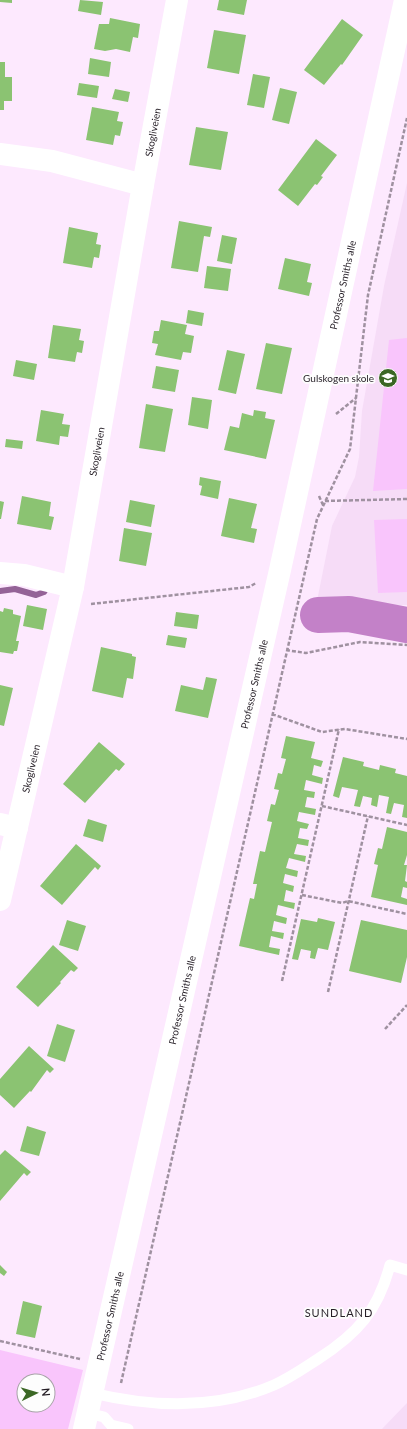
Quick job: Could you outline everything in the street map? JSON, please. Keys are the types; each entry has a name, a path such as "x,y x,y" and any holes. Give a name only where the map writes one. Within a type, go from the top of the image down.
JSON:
{"street":[{"name":"Skogliveien","path":"0,900 9,826 71,597 177,0"},
{"name":"Professor Smiths alle","path":"88,1412 280,570 405,0"},
{"path":"0,154 52,161 143,185"},
{"path":"0,573 24,575 71,597"}],"lane":[{"path":"88,1412 117,1399 176,1404 206,1402 253,1394 275,1385 331,1351 350,1337 366,1319 380,1294 390,1265 407,1270"},
{"path":"88,1412 104,1417 111,1425 128,1429"}],"path":[{"path":"117,1399 317,519 350,449 368,294 407,118"},
{"path":"325,501 407,499"},
{"path":"71,597 249,587 280,570"},
{"path":"286,650 306,653 360,642 407,645"},
{"path":"272,714 322,732 345,729 407,739"},
{"path":"282,981 339,729"},
{"path":"322,806 407,825"},
{"path":"328,992 368,816"},
{"path":"302,895 342,904 348,901 407,914"},
{"path":"385,1029 407,1005"},
{"path":"0,1341 99,1363"}],"shaded area":[{"name":"Gulskogen skole","path":"407,183 407,605 316,606 332,526 355,477 359,457 362,411 384,286"},
{"path":"407,338 407,489 373,491 389,340"},
{"path":"407,519 407,592 378,593 374,520"},
{"path":"0,1350 83,1370 68,1429 0,1429"},
{"path":"407,1403 407,1429 382,1429"}],"building":[{"path":"0,0 12,0 12,3 0,2"},
{"path":"80,0 103,2 101,15 78,11"},
{"path":"219,0 247,0 244,15 217,10"},
{"path":"110,18 140,24 138,38 133,37 130,52 116,49 105,51 94,49 99,24 109,24"},
{"path":"342,19 363,35 342,65 341,64 324,85 304,70"},
{"path":"214,30 246,35 239,74 207,68"},
{"path":"90,58 111,62 109,77 88,74"},
{"path":"0,62 5,62 5,77 12,77 12,101 4,101 4,110 0,110"},
{"path":"253,74 270,77 264,108 247,105"},
{"path":"79,83 99,86 97,98 77,95"},
{"path":"280,88 297,92 289,124 272,120"},
{"path":"115,89 130,92 128,102 112,99"},
{"path":"92,107 119,112 117,121 123,122 120,136 115,135 113,145 86,140"},
{"path":"196,127 228,132 221,170 189,165"},
{"path":"316,139 337,155 321,176 323,177 317,185 315,184 298,206 278,190"},
{"path":"179,221 212,227 210,237 204,236 198,272 171,268"},
{"path":"69,227 98,233 96,244 101,245 99,258 94,257 92,268 63,263"},
{"path":"222,235 237,238 232,264 217,261"},
{"path":"285,258 311,264 307,282 312,283 309,296 278,289"},
{"path":"207,266 231,269 228,291 204,288"},
{"path":"188,310 204,313 202,326 186,323"},
{"path":"161,320 187,325 185,334 194,336 191,353 183,352 181,360 155,355 158,344 152,343 154,331 159,331"},
{"path":"53,325 81,329 79,340 84,341 82,353 77,352 75,362 48,358"},
{"path":"266,343 292,348 282,394 256,389"},
{"path":"227,350 245,354 236,394 218,390"},
{"path":"16,360 37,364 34,380 13,376"},
{"path":"156,366 179,370 175,392 152,388"},
{"path":"192,397 212,400 208,429 188,425"},
{"path":"146,404 173,409 165,452 139,448"},
{"path":"41,410 64,414 62,424 70,425 68,437 60,436 59,445 36,441"},
{"path":"254,410 266,412 265,418 275,420 266,459 224,450 230,426 239,428 242,413 253,416"},
{"path":"6,439 23,441 22,449 5,447"},
{"path":"200,477 221,481 218,499 200,495 202,486 199,485"},
{"path":"22,496 51,502 49,516 54,517 51,530 17,524"},
{"path":"229,498 257,504 251,528 257,529 254,543 221,536"},
{"path":"130,500 155,505 151,527 126,522"},
{"path":"0,501 4,502 1,519 0,519"},
{"path":"124,528 152,533 146,566 119,561"},
{"path":"27,605 47,609 43,630 23,626"},
{"path":"4,608 13,610 13,614 21,616 16,641 19,641 17,651 14,651 13,654 0,652 0,611 3,612"},
{"path":"176,612 199,615 197,629 174,626"},
{"path":"168,635 187,638 185,648 166,645"},
{"path":"101,647 132,654 132,656 136,657 133,679 127,678 123,698 92,691"},
{"path":"206,677 217,679 208,718 175,711 181,685 203,690"},
{"path":"0,685 13,688 4,726 0,725"},
{"path":"286,736 315,742 311,758 323,761 321,767 314,765 312,775 323,778 322,784 306,780 304,790 315,792 314,798 307,797 305,807 316,809 315,815 299,812 297,821 309,824 307,829 300,828 298,838 309,840 308,846 297,844 294,854 306,856 305,862 289,858 286,868 298,871 297,877 285,874 283,883 294,886 293,892 286,890 284,901 295,903 294,909 278,905 276,915 287,918 286,924 274,921 272,931 284,933 283,939 271,936 269,947 280,949 279,955 239,946 250,898 254,899 257,884 253,884 260,851 265,852 272,822 267,821 271,804 275,805 279,790 274,789 278,773 282,774 286,759 281,758"},
{"path":"99,742 125,764 119,771 116,769 85,803 63,784"},
{"path":"343,757 364,762 363,766 379,770 380,765 396,769 395,773 407,776 407,818 402,817 404,805 394,803 391,814 386,813 389,797 379,795 377,807 371,805 372,798 363,796 360,807 354,806 358,790 342,787 339,798 333,796"},
{"path":"88,819 107,825 103,842 83,836"},
{"path":"387,827 407,832 407,855 404,865 407,865 405,881 407,882 407,888 403,887 401,897 407,899 407,905 371,897 378,865 374,864 378,848 382,849"},
{"path":"76,844 101,866 98,870 95,867 62,905 40,886"},
{"path":"318,918 335,922 328,950 318,948 315,959 310,958 311,951 301,949 298,960 292,959 301,919 317,922"},
{"path":"67,920 86,926 78,951 59,945"},
{"path":"361,920 407,930 407,957 401,983 349,971"},
{"path":"53,945 78,968 74,972 71,970 38,1007 16,987"},
{"path":"57,1024 75,1030 65,1062 47,1056"},
{"path":"29,1046 54,1069 50,1073 47,1070 31,1092 30,1091 14,1108 0,1095 0,1079"},
{"path":"27,1126 46,1132 39,1156 20,1151"},
{"path":"5,1150 31,1172 27,1176 24,1173 0,1201 0,1155"},
{"path":"0,1265 7,1272 4,1276 0,1273"},
{"path":"23,1301 42,1306 35,1338 16,1334"}],"waterway":[{"path":"0,591 15,589 36,595 44,592 46,589"},
{"path":"318,615 349,614 407,625"}],"place":[{"name":"Gulskogen skole","path":"388,378"}],"district":[{"name":"SUNDLAND","path":"339,1312"}]}
